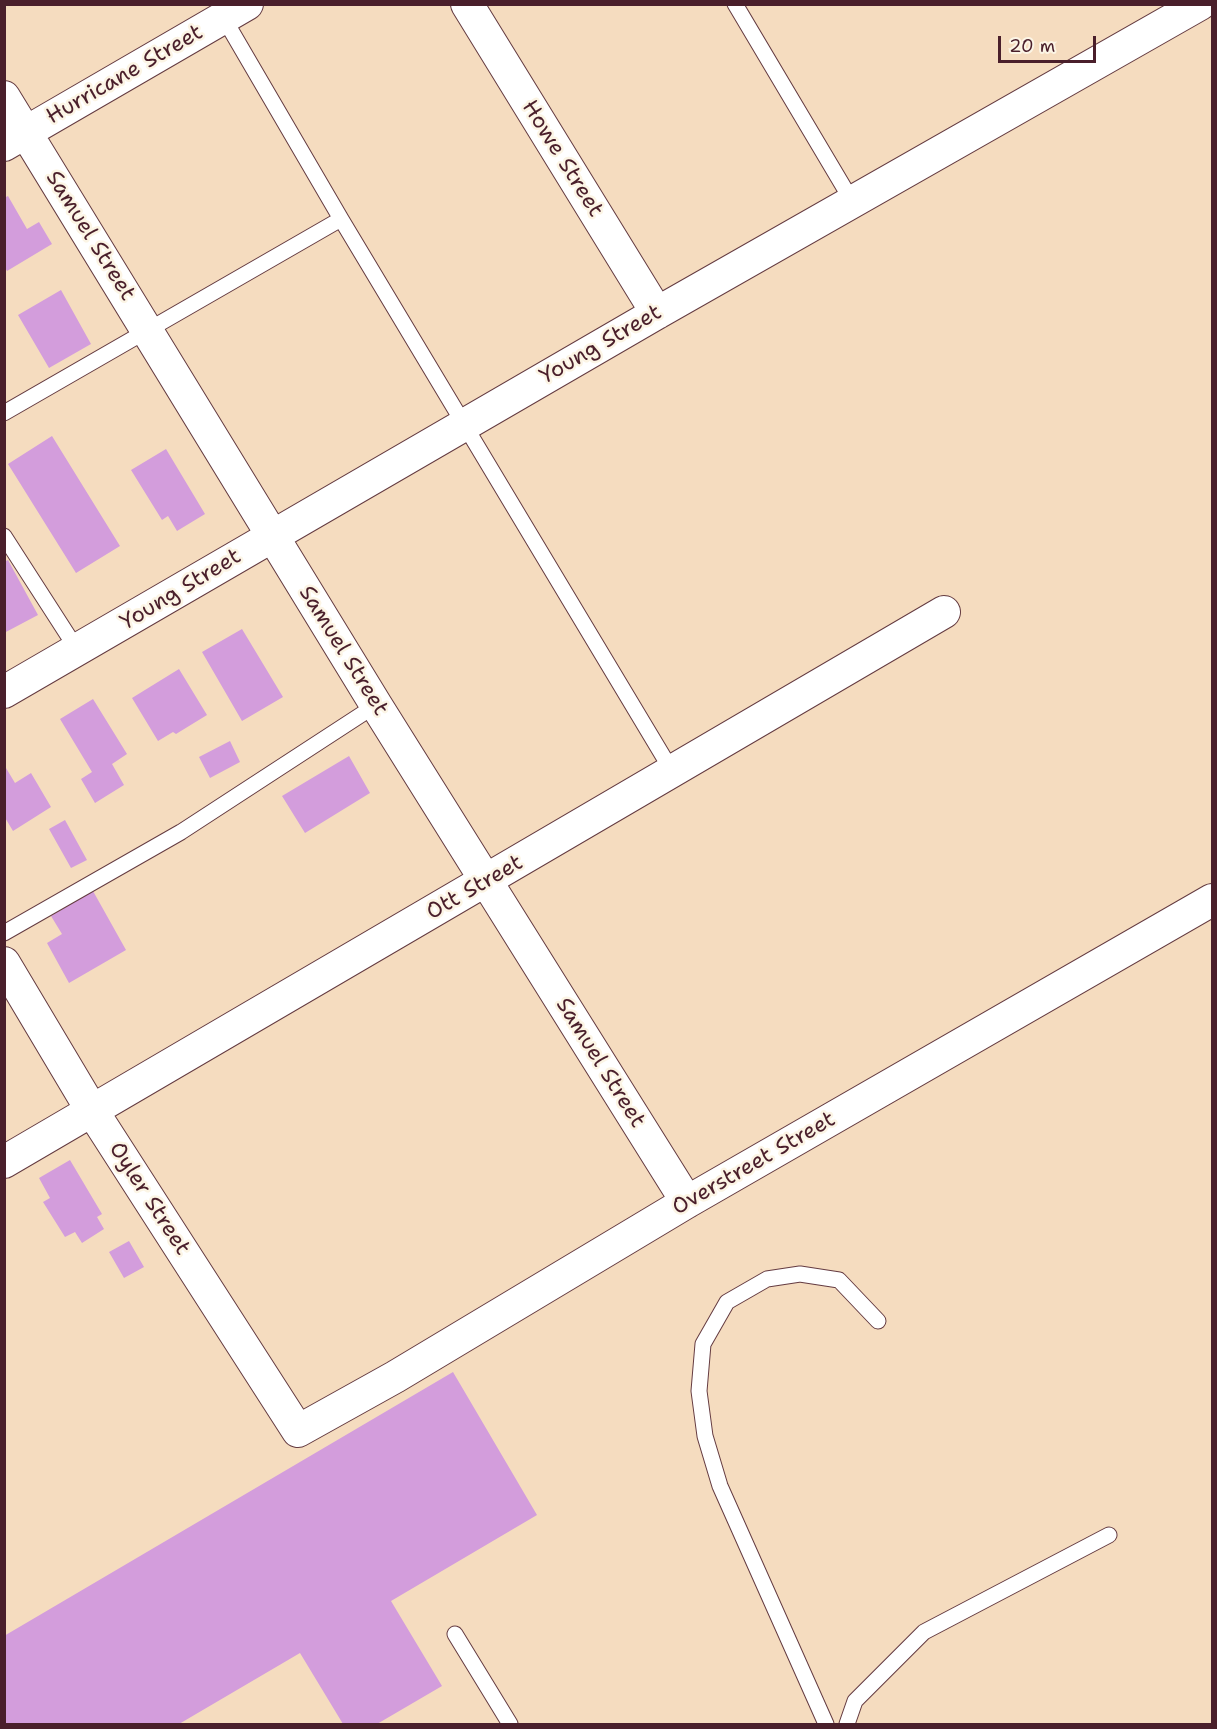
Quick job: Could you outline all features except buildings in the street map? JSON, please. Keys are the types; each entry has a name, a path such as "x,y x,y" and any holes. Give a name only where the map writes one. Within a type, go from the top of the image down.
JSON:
{"street":[{"name":"Howe Street","path":"467,4 657,313"},
{"name":"Young Street","path":"4,692 78,651 463,424 1200,4"},
{"name":"Hurricane Street","path":"15,139 229,9"},
{"name":"Samuel Street","path":"4,97 15,139 149,330 376,705 687,1202"},
{"name":"Ott Street","path":"4,1162 91,1109 486,882 944,612"},
{"name":"Overstreet Street","path":"298,1431 395,1377 687,1202 1212,900"},
{"name":"Oyler Street","path":"4,963 91,1109 298,1431"}],"lane":[{"path":"735,4 852,201"},
{"path":"229,9 341,219 672,771"},
{"path":"4,413 341,219"},
{"path":"4,536 78,651"},
{"path":"4,933 181,832 376,705"},
{"path":"826,1725 720,1486 705,1436 699,1391 703,1344 727,1302 767,1279 800,1274 839,1280 878,1321"},
{"path":"847,1725 855,1701 924,1632 1110,1534"},
{"path":"455,1634 510,1725"}]}
